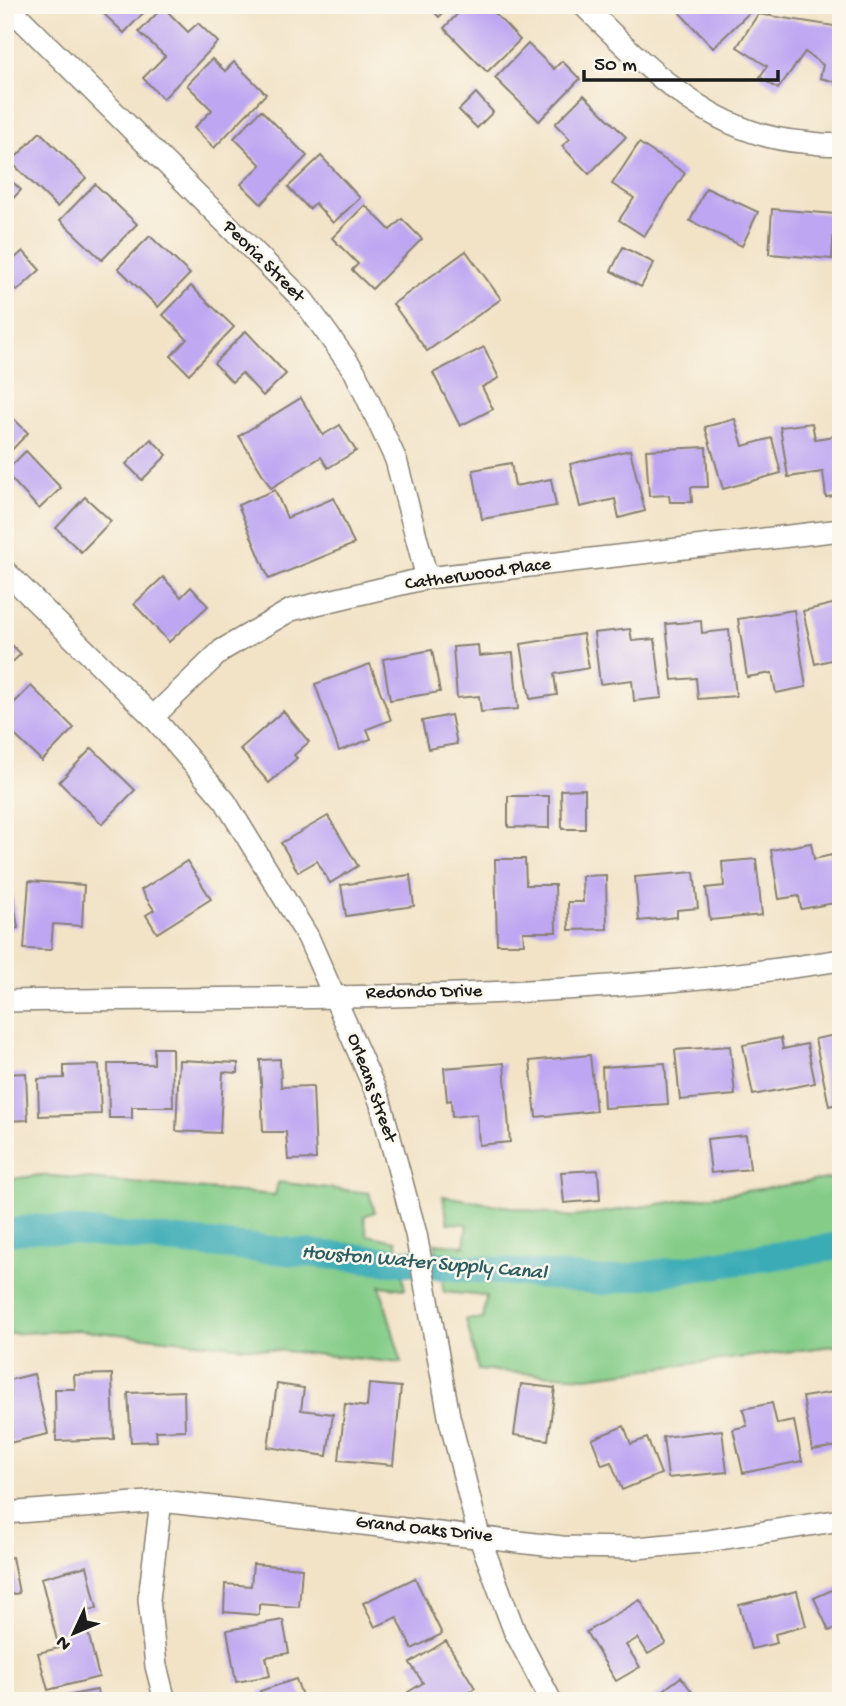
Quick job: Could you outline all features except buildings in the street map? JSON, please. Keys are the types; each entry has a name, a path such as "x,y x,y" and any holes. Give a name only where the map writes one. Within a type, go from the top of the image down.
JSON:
{"street":[{"name":"Peoria Street","path":"7,5 303,300 355,372 396,460 427,578"},
{"path":"583,5 650,72 699,108 773,140 841,144"},
{"name":"Catherwood Place","path":"153,717 222,650 291,610 427,578 841,530"},
{"name":"Orleans Street","path":"5,571 153,717 225,802 308,937 380,1101 416,1234 425,1297 449,1416 479,1536 514,1630 551,1701"},
{"name":"Redondo Drive","path":"5,1001 578,987 693,978 841,960"},
{"path":"161,1501 149,1599 156,1666 165,1701"},
{"name":"Grand Oaks Drive","path":"5,1513 161,1501 562,1546 636,1548 701,1542 841,1520"}],"green space":[{"path":"41,1175 275,1195 278,1182 369,1193 375,1212 364,1216 367,1235 396,1241 405,1289 380,1286 402,1363 77,1330 5,1334 5,1180"},
{"path":"841,1177 841,1345 586,1377 478,1370 466,1319 483,1319 486,1296 444,1292 435,1243 464,1246 467,1224 448,1223 443,1196 572,1217"}],"waterway":[{"name":"Houston Water Supply Canal","path":"5,1233 38,1228 605,1281 841,1246"}]}
